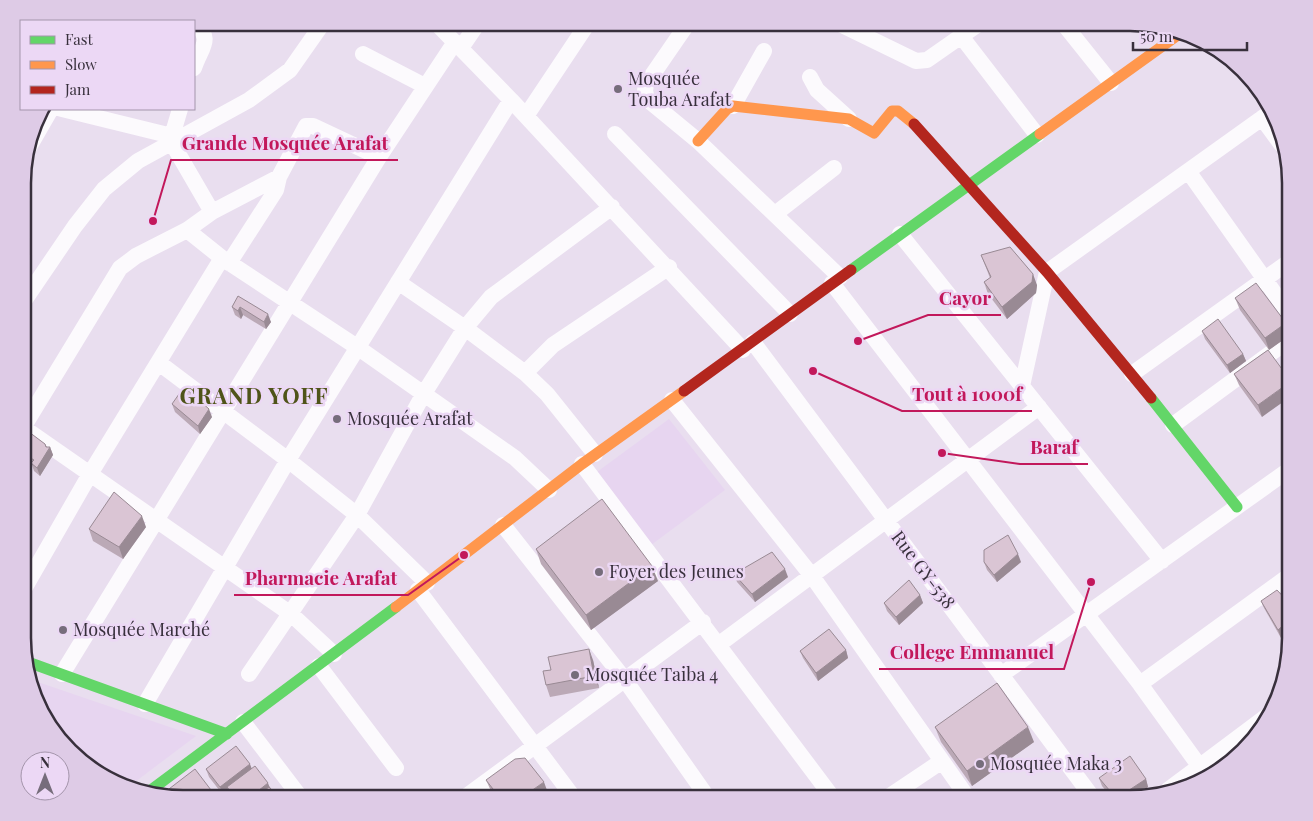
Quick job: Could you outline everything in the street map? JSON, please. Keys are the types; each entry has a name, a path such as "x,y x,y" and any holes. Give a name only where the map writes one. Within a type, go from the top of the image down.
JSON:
{"street":[{"path":"195,62 206,34 203,31"},
{"path":"31,292 75,226 104,189 138,161 172,140 249,100 290,70 318,31"},
{"name":"Rue GY-538","path":"445,31 669,268 748,346 886,520 1086,789"},
{"path":"62,674 379,157 425,86 470,31"},
{"path":"526,116 582,31"},
{"path":"682,31 646,84 645,91 648,99 698,141 775,214 836,280 968,460 1140,684 1203,771"},
{"path":"856,31 916,61 927,60 968,31"},
{"path":"1069,31 1111,83"},
{"path":"961,36 1037,135"},
{"path":"156,787 319,666 589,459 1174,38"},
{"path":"733,106 764,51"},
{"path":"363,54 425,86"},
{"path":"810,77 817,90 849,119 874,133 892,111 898,111 906,116 1046,272 1132,374 1237,507"},
{"path":"145,704 288,460 511,100"},
{"path":"698,141 727,109 733,106 849,119"},
{"path":"66,110 172,140"},
{"path":"180,110 172,140 212,212"},
{"path":"1022,386 1046,272 1266,116"},
{"path":"31,577 90,474 159,363 225,261 276,190 279,177 306,126 314,126 379,157"},
{"path":"615,134 790,314"},
{"path":"775,214 834,168"},
{"path":"1188,170 1281,302"},
{"path":"31,415 120,268 136,256 187,230 212,212 279,177"},
{"path":"249,674 357,515 423,395 465,328 491,297 612,207"},
{"path":"187,230 225,261 357,347 515,458 549,490"},
{"path":"900,234 1162,561"},
{"path":"1132,374 1281,267"},
{"path":"525,373 553,345 669,268"},
{"path":"398,282 465,328 525,373 547,394 589,459 718,645 826,789"},
{"path":"1173,425 1281,346"},
{"path":"159,363 288,460 357,515 423,587 568,790"},
{"path":"672,400 812,576 962,789"},
{"path":"718,645 1039,408"},
{"path":"31,432 291,614 334,654"},
{"path":"1001,675 1281,475"},
{"path":"503,526 625,680 702,789"},
{"path":"1140,684 1281,582"},
{"path":"476,790 702,622"},
{"path":"34,664 227,734"},
{"path":"319,666 396,768"},
{"path":"243,722 295,790"},
{"path":"1213,764 1246,735"},
{"path":"900,789 942,761"}],"shaded area":[{"path":"669,419 725,490 651,545 597,472"},
{"path":"38,682 196,736 134,782 99,764 69,738 47,705"}],"building":[{"path":"1010,247 1033,274 1032,282 1002,307 984,282 991,277 981,255"},
{"path":"1256,283 1281,316 1281,327 1265,338 1235,298"},
{"path":"238,296 268,314 264,322 240,307 238,311 232,307"},
{"path":"1218,319 1243,354 1227,365 1202,331"},
{"path":"1268,350 1281,368 1281,388 1258,405 1234,374"},
{"path":"184,387 209,409 198,426 172,404"},
{"path":"31,434 45,444 46,447 50,447 37,468 31,463 34,460 31,458"},
{"path":"114,492 142,516 119,547 89,529"},
{"name":"Foyer des Jeunes","path":"602,499 652,566 586,615 536,549"},
{"path":"1008,535 1018,554 994,575 984,562 984,550"},
{"path":"772,552 785,569 752,594 734,574"},
{"path":"909,580 920,595 896,617 884,603"},
{"path":"1277,590 1281,594 1281,627 1278,630 1261,601"},
{"path":"829,629 846,650 816,673 800,651"},
{"path":"589,649 594,676 546,685 543,671 551,670 548,657"},
{"name":"Mosquée Maka 3","path":"997,683 1028,727 967,771 935,727"},
{"path":"236,746 250,764 220,787 206,769"},
{"path":"1130,756 1146,779 1131,789 1108,789 1099,778"},
{"path":"525,758 544,782 533,790 494,790 486,780 515,759"},
{"path":"255,766 268,783 259,790 229,790 227,787"},
{"path":"195,769 211,790 183,790 169,789"}],"traffic: fast":[{"path":"851,270 1040,134"},
{"path":"1151,398 1237,507"},
{"path":"155,787 396,607"},
{"path":"34,664 227,734"}],"traffic: slow":[{"path":"1040,134 1174,38"},
{"path":"698,141 727,109 733,106 849,119 874,133 892,111 898,111 914,124"},
{"path":"396,607 582,464 684,391"}],"traffic: jam":[{"path":"914,124 1047,272 1151,398"},
{"path":"684,391 851,270"}],"place":[{"name":"Mosquée Touba Arafat","path":"618,89"},
{"name":"Grande Mosquée Arafat","path":"153,221"},
{"name":"Cayor","path":"858,341"},
{"name":"Tout à 1000f","path":"813,371"},
{"name":"Mosquée Arafat","path":"337,419"},
{"name":"Baraf","path":"942,453"},
{"name":"Pharmacie Arafat","path":"464,555"},
{"name":"Foyer des Jeunes","path":"599,572"},
{"name":"College Emmanuel","path":"1091,582"},
{"name":"Mosquée Marché","path":"63,630"},
{"name":"Mosquée Taiba 4","path":"575,675"},
{"name":"Mosquée Maka 3","path":"980,764"}],"district":[{"name":"GRAND YOFF","path":"254,396"}]}
